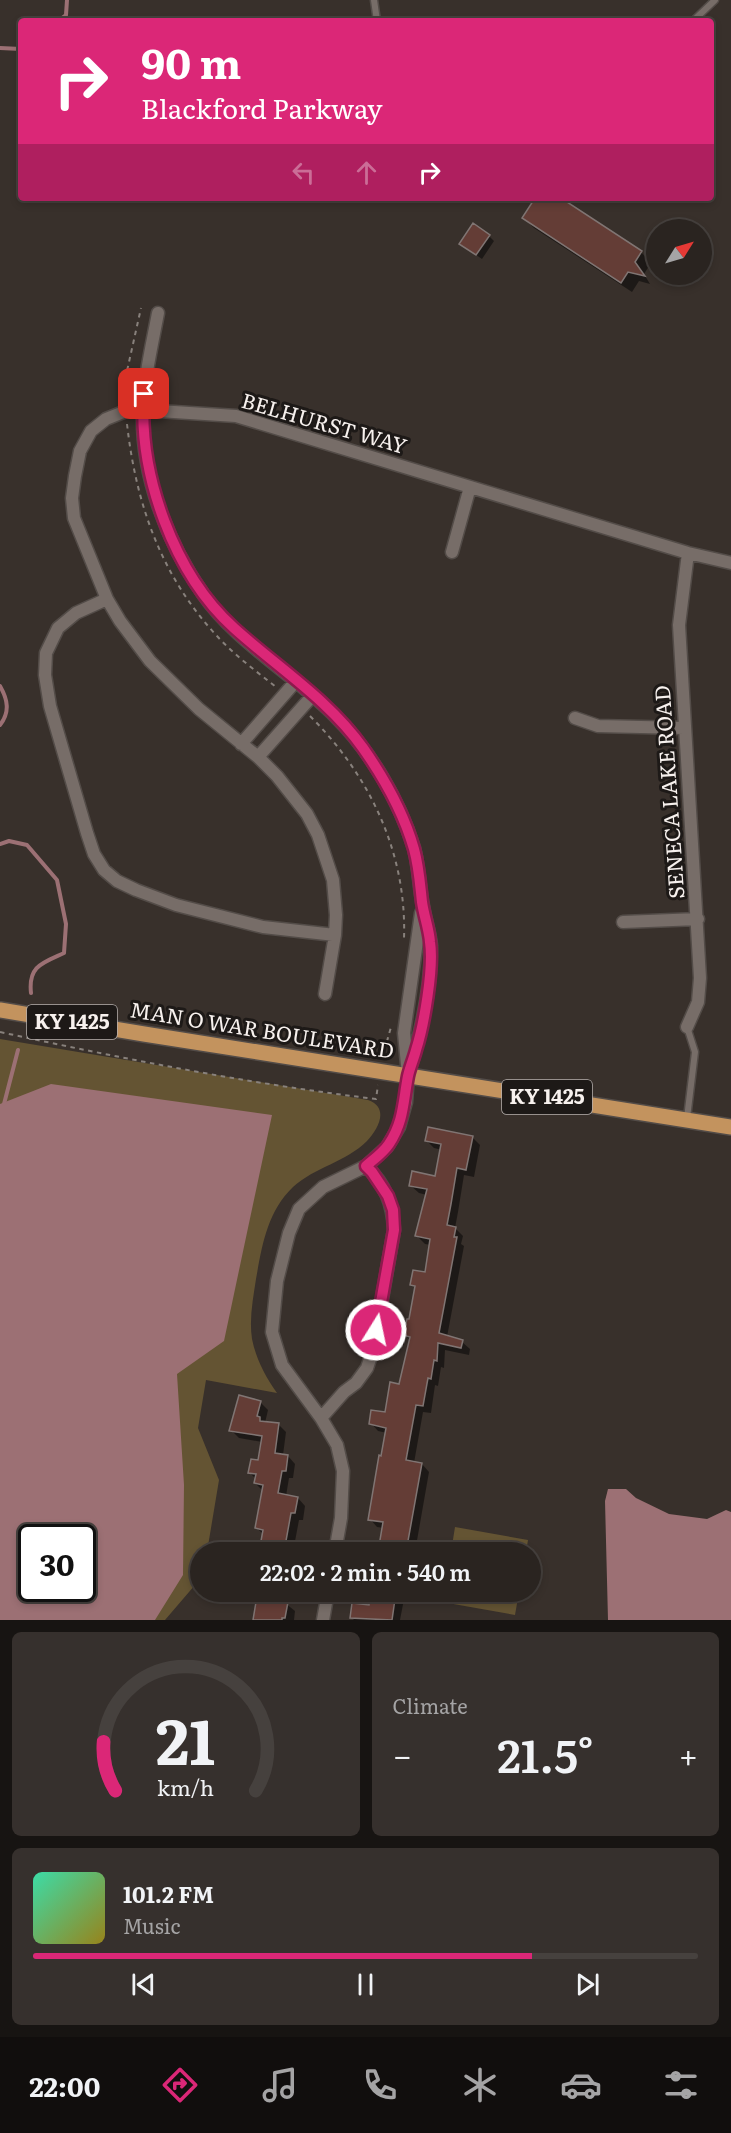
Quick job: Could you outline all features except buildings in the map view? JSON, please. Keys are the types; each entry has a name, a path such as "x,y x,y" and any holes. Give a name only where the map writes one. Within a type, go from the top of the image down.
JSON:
{"main road":[{"name":"MAN O WAR BOULEVARD","path":"0,1010 731,1127"}],"street":[{"path":"158,313 146,378 143,437 159,506 172,541 204,596 231,626 313,695 363,748 392,796 414,848 431,945 428,989 421,1035 408,1075 399,1127 387,1147 366,1166 323,1187 299,1209 289,1233 277,1281 272,1332 282,1365 321,1418 337,1445 343,1471 341,1518 337,1542"},
{"name":"BELHURST WAY","path":"326,994 336,915 333,880 318,835 293,795 258,757 200,709 150,661 120,621 107,599 74,518 72,498 80,451 91,431 106,419 126,411 236,416 688,553 731,563"},
{"path":"452,552 470,487"},
{"name":"SENECA LAKE ROAD","path":"687,1027 698,1002 700,978 679,625 688,553"},
{"path":"107,599 76,613 58,628 46,653 45,675 50,706 87,833 94,854 104,870 117,881 176,905 263,927 335,935"},
{"path":"241,744 296,681"},
{"path":"258,757 313,695"},
{"path":"575,718 598,726 684,728"},
{"path":"408,1075 404,1033 422,903"},
{"path":"623,922 698,919"},
{"path":"321,1418 344,1392 356,1383 367,1368 373,1350 394,1230 393,1210 388,1196 366,1166"},
{"path":"323,1620 326,1602"}],"lane":[{"path":"374,0 377,18"},
{"path":"696,18 715,0"},
{"path":"687,1027 695,1052 687,1119"}],"path":[{"path":"141,308 125,380 126,411 130,455 152,535 174,577 217,636 285,694"},
{"path":"301,708 351,762 383,823 398,871 404,914 403,950"},
{"path":"0,1032 134,1060 283,1086 376,1099 383,1052 389,1039 392,1019"}],"shaded area":[{"path":"0,1039 368,1100 379,1108 378,1125 367,1141 350,1154 311,1174 293,1187 271,1218 256,1279 251,1331 259,1360 277,1393 206,1380 198,1428 219,1480 209,1542 190,1542 190,1591 165,1620 0,1620"},
{"path":"51,1084 272,1115 224,1341 177,1374 184,1485 183,1575 155,1620 0,1620 0,1104"},
{"path":"608,1489 626,1489 636,1498 669,1514 707,1519 726,1510 731,1512 731,1620 608,1620 605,1501"},
{"path":"455,1527 528,1540 528,1542 453,1542"},
{"path":"442,1602 517,1602 515,1615"}],"waterway":[{"path":"62,18 66,15 67,0"},
{"path":"0,48 18,49"},
{"path":"0,686 7,706 0,725"},
{"path":"0,844 9,841 27,845 57,880 66,924 64,953 43,963 34,971 31,993"},
{"path":"4,1104 18,1050"}],"route":[{"path":"144,394 143,437 152,479 172,541 186,567 204,596 231,626 313,695 363,748 392,796 414,848 431,945 428,989 421,1035 408,1075 399,1127 387,1147 366,1166 388,1196 393,1210 394,1230 376,1330"}]}
